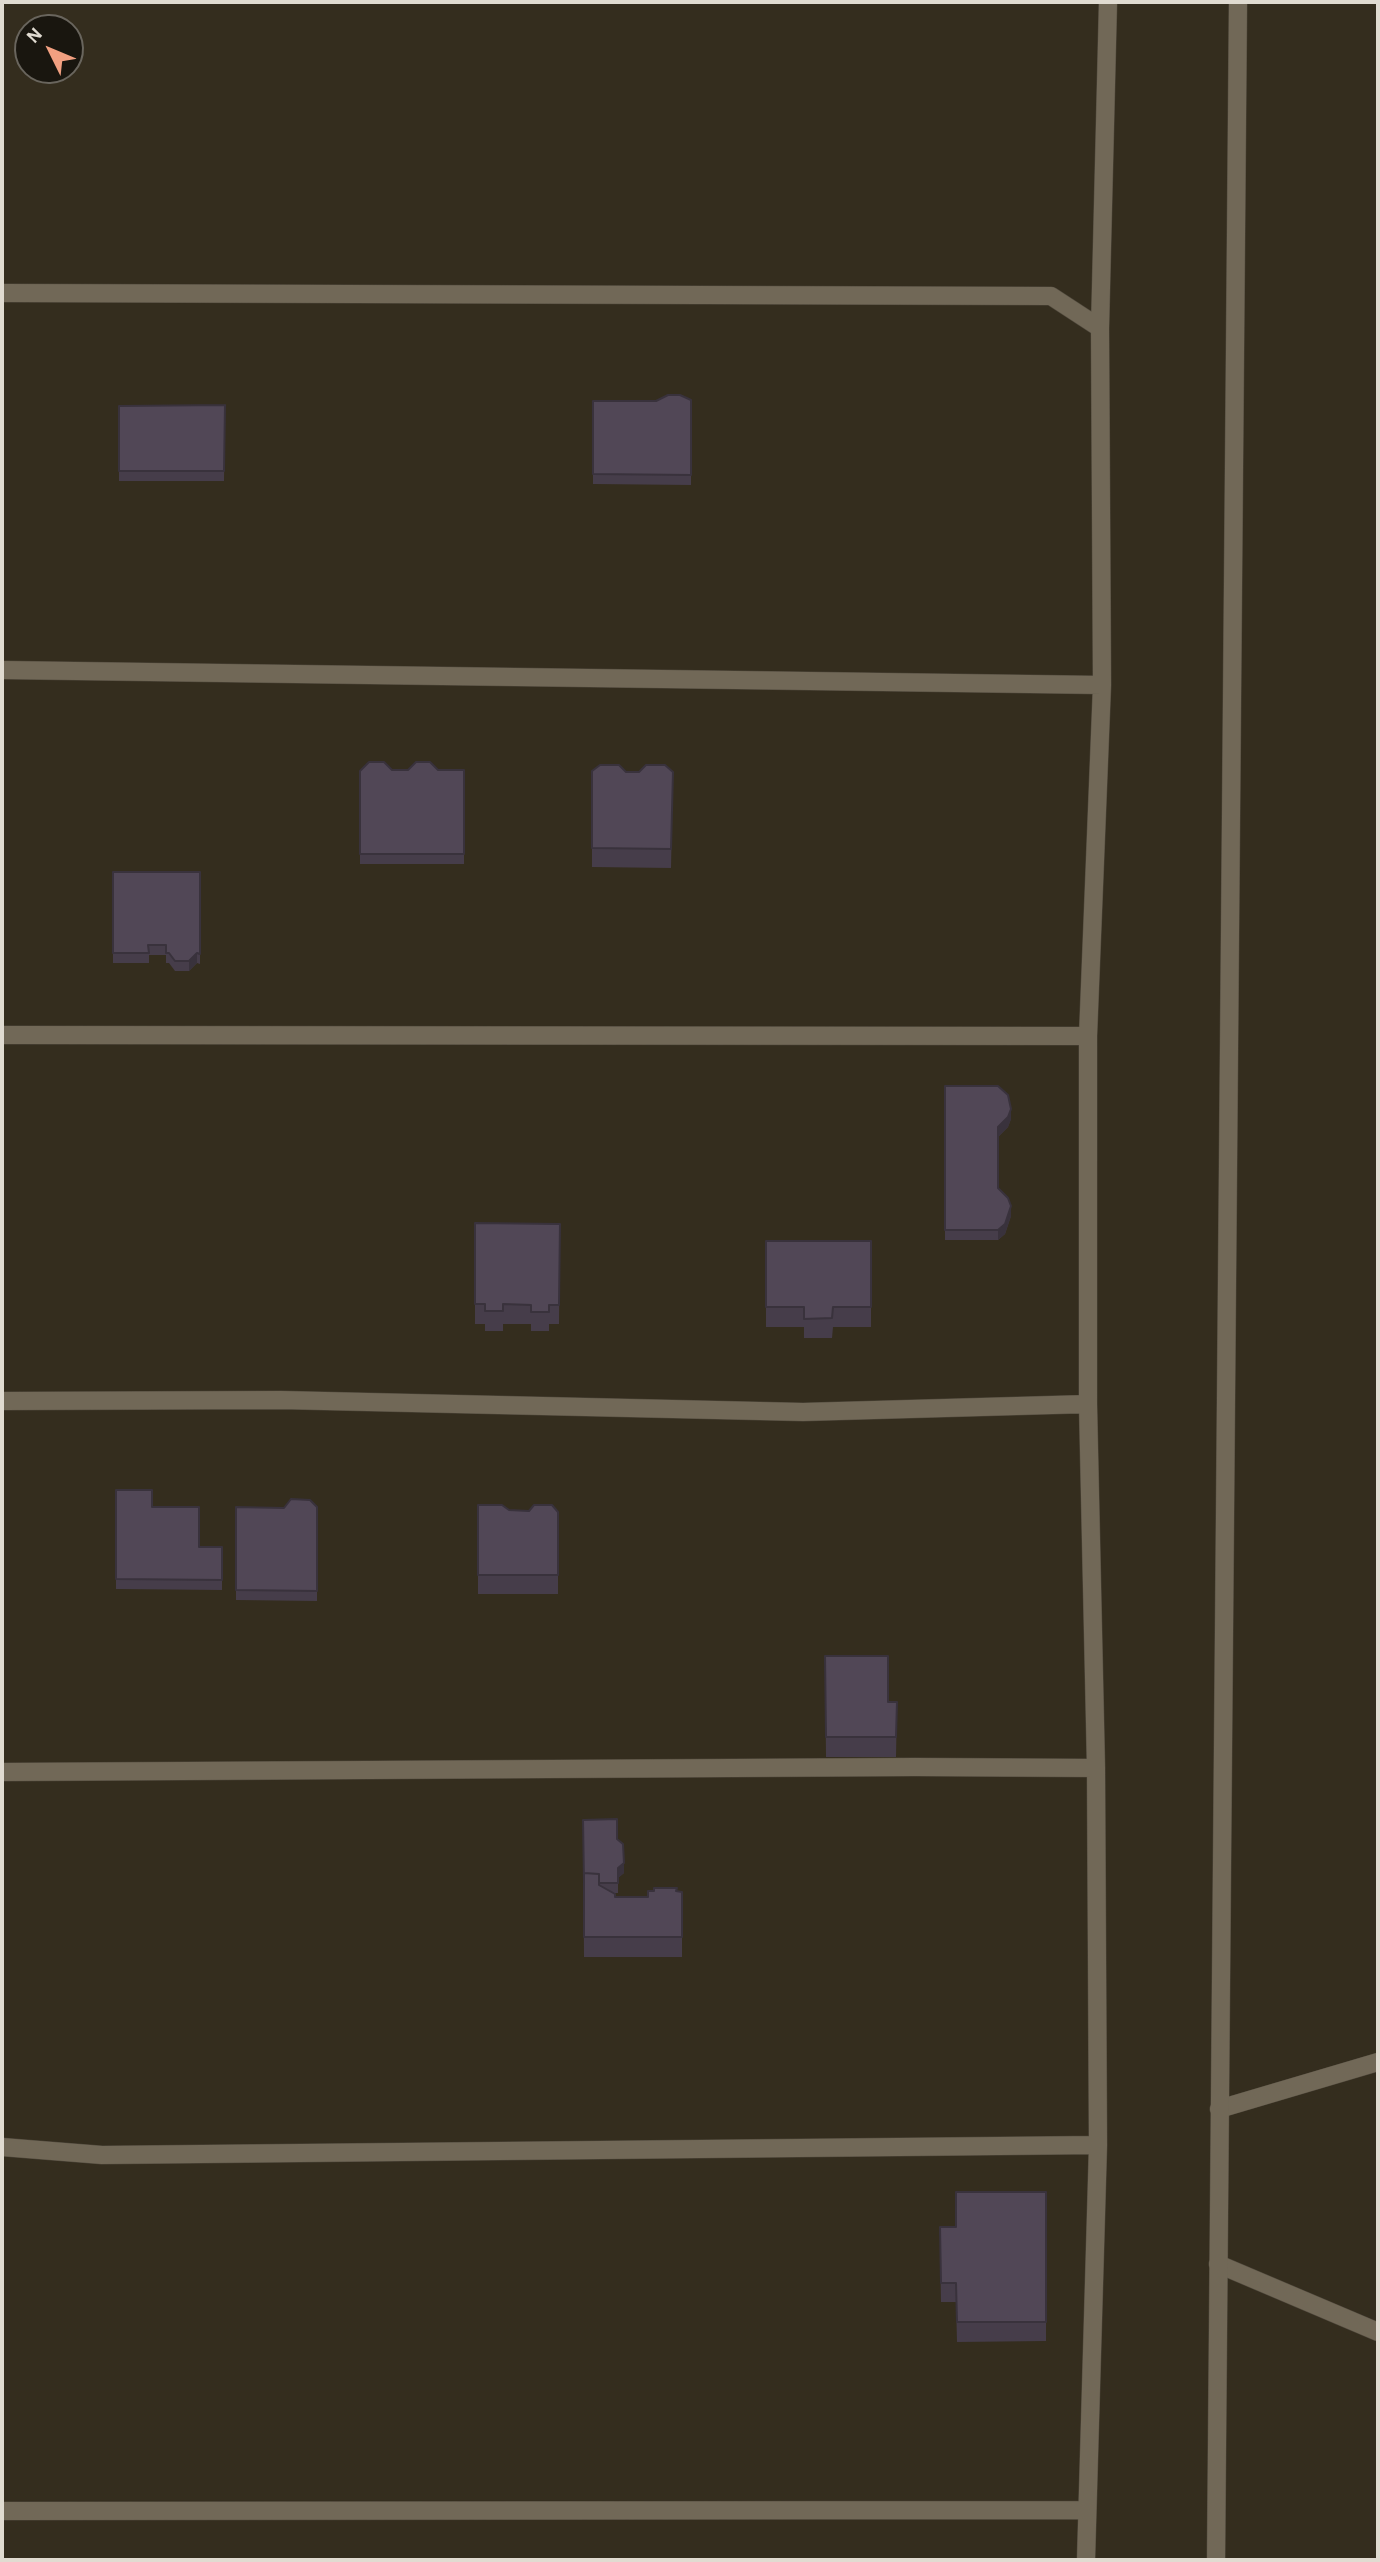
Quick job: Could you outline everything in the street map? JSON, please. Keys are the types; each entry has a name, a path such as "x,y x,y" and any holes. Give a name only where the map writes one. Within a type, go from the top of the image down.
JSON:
{"street":[{"path":"1086,2560 1098,2144 1096,1768 1088,1404 1088,1037 1102,684 1100,328 1108,2"},
{"path":"1216,2560 1238,2"},
{"path":"2,293 1052,296 1100,328"},
{"path":"2,670 1102,684"},
{"path":"2,1035 1088,1037"},
{"path":"2,1401 281,1400 803,1412 1088,1404"},
{"path":"2,1772 1096,1768"},
{"path":"1219,2109 1378,2062"},
{"path":"2,2147 102,2155 1098,2144"},
{"path":"1218,2264 1378,2332"},
{"path":"2,2511 1086,2510"}],"building":[{"path":"668,395 680,395 691,400 691,475 593,474 593,401 656,401"},
{"path":"225,405 224,471 119,471 119,406"},
{"path":"369,762 384,762 392,770 408,770 416,762 430,762 438,770 464,770 464,854 360,854 360,771"},
{"path":"600,765 619,765 626,772 639,772 646,765 665,765 673,772 671,849 592,848 592,771"},
{"path":"113,872 200,872 200,954 197,953 189,961 175,961 166,953 166,945 148,945 149,953 113,953"},
{"path":"945,1086 998,1086 1008,1095 1011,1109 1008,1117 998,1127 998,1188 1008,1198 1011,1206 1005,1224 998,1230 945,1230"},
{"path":"475,1223 560,1224 559,1305 549,1305 549,1312 531,1312 531,1305 503,1304 503,1311 485,1311 485,1304 475,1304"},
{"path":"766,1241 871,1241 871,1307 833,1307 832,1318 804,1319 804,1307 766,1307"},
{"path":"116,1490 152,1490 152,1507 199,1507 199,1547 222,1547 222,1580 116,1579"},
{"path":"291,1499 310,1500 317,1507 317,1591 236,1590 236,1507 284,1508"},
{"path":"478,1505 502,1505 509,1510 529,1511 534,1505 552,1505 558,1512 558,1575 478,1575"},
{"path":"825,1656 888,1656 888,1702 897,1702 896,1737 826,1737"},
{"path":"617,1819 617,1839 623,1844 624,1863 618,1868 618,1883 599,1883 599,1874 584,1873 584,1883 583,1820"},
{"path":"584,1873 599,1874 599,1885 615,1894 615,1897 648,1897 648,1891 654,1891 654,1888 677,1888 676,1891 682,1892 682,1937 584,1937"},
{"path":"956,2192 1046,2192 1046,2322 957,2322 956,2283 941,2283 940,2227 956,2227"}]}
